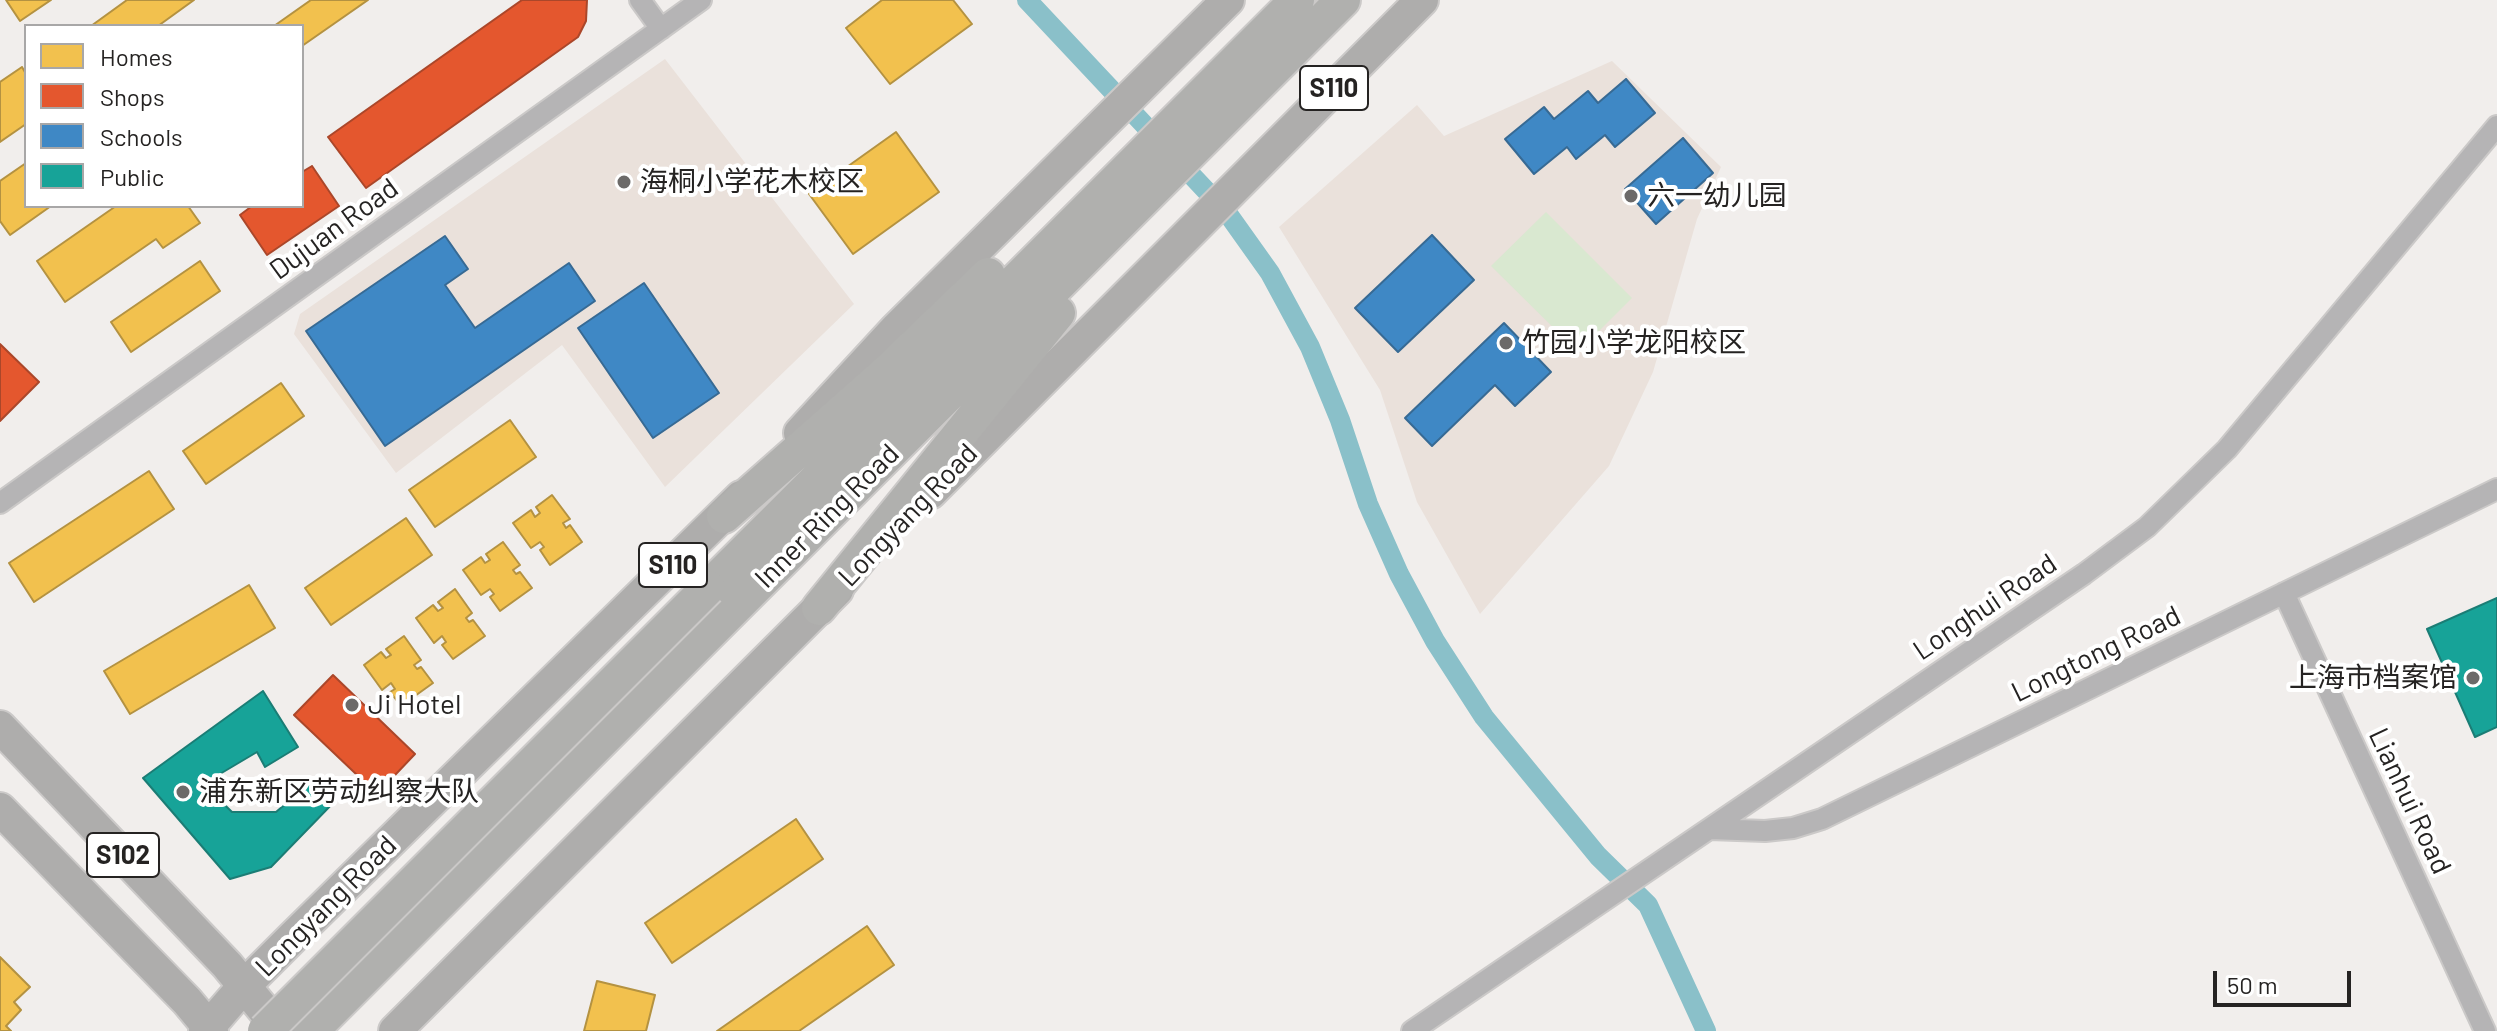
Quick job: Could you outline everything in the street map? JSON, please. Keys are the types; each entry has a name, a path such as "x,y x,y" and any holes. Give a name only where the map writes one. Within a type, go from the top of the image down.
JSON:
{"highway":[{"name":"Inner Ring Road","path":"1196,126 1231,65 1297,0"},
{"name":"Inner Ring Road","path":"265,1031 720,600 1196,126 1346,0"},
{"path":"819,608 1041,332 1138,183 1196,126"},
{"path":"724,516 886,373 1002,262 1138,183"},
{"name":"Inner Ring Road","path":"311,1031 720,600"}],"main road":[{"name":"Longyang Road","path":"208,1030 245,985 724,516 879,347 1228,0"},
{"name":"Longyang Road","path":"395,1031 819,608 994,426 1422,0"},
{"name":"S102","path":"0,727 245,985 281,1031"},
{"name":"S102","path":"0,809 187,1001 208,1030"}],"street":[{"path":"640,0 661,29"},
{"name":"Dujuan Road","path":"0,503 701,0"},
{"name":"Longhui Road","path":"1412,1031 2084,574 2169,507 2227,449 2497,126"},
{"name":"Longtong Road","path":"1710,829 1765,831 1793,828 1822,819 2497,489"},
{"name":"Lianhui Road","path":"2284,593 2485,1031"}],"shaded area":[{"name":"海桐小学花木校区","path":"665,59 854,304 665,487 562,345 396,473 294,334 300,314"},
{"name":"竹园小学龙阳校区","path":"1612,61 1721,167 1697,219 1653,372 1609,466 1480,614 1417,502 1380,390 1279,227 1417,105 1444,136"}],"green space":[{"path":"1546,212 1632,298 1578,352 1491,266"}],"building: Homes":[{"path":"6,0 51,0 20,21"},
{"path":"127,0 194,0 161,24 94,24"},
{"path":"311,0 368,0 304,45 304,24 277,24"},
{"path":"882,0 953,0 972,24 890,84 846,28"},
{"path":"22,67 24,125 0,142 0,82"},
{"path":"896,132 939,192 853,254 809,194"},
{"path":"24,164 24,208 48,208 10,235 0,221 0,181"},
{"path":"113,208 189,208 200,223 163,248 156,239 65,302 37,261"},
{"path":"200,261 220,291 131,352 111,322"},
{"path":"281,383 304,416 206,484 183,451"},
{"path":"510,420 536,457 435,527 409,490"},
{"path":"149,471 174,509 34,602 9,563"},
{"path":"552,495 570,519 563,523 566,528 570,525 582,542 550,565 540,550 544,547 540,542 531,548 513,523 531,510 535,517 540,513 536,507"},
{"path":"406,518 432,555 331,625 305,588"},
{"path":"503,542 520,565 513,570 516,574 520,572 532,588 500,611 490,597 494,594 490,589 481,595 463,570 481,557 485,563 490,560 486,554"},
{"path":"249,585 275,628 130,714 104,671"},
{"path":"455,589 472,613 466,618 469,622 473,620 485,636 453,659 442,645 446,642 442,636 434,643 416,618 433,605 438,611 443,608 438,602"},
{"path":"404,636 421,660 414,665 417,669 421,667 433,683 401,706 390,692 395,689 391,683 382,690 364,665 381,652 386,658 391,655 386,649"},
{"path":"796,819 823,859 672,963 645,923"},
{"path":"867,926 894,965 799,1031 717,1031"},
{"path":"0,957 30,987 14,1002 21,1010 6,1026 11,1031 0,1031"},
{"path":"597,981 655,995 646,1031 584,1031"}],"building: Shops":[{"path":"522,0 587,0 586,21 578,37 366,188 328,137"},
{"path":"312,166 339,206 267,255 240,215 249,208 304,208 304,171"},
{"path":"0,344 39,382 0,421"},
{"path":"333,675 415,754 377,794 294,715"}],"building: Schools":[{"path":"1626,79 1655,113 1615,147 1605,135 1576,159 1567,147 1534,174 1505,139 1544,107 1554,119 1588,91 1598,103"},
{"path":"1683,138 1713,173 1656,224 1625,189"},
{"path":"1432,235 1474,280 1398,352 1355,308"},
{"path":"445,236 468,269 445,285 475,328 569,263 595,301 385,446 306,331"},
{"path":"644,283 719,393 653,438 578,328"},
{"path":"1504,323 1551,372 1515,406 1495,385 1432,446 1405,418"}],"building: Public":[{"name":"上海市档案馆","path":"2497,598 2497,727 2475,737 2427,629"},
{"name":"浦东新区劳动纠察大队","path":"263,691 298,747 265,767 257,752 203,784 232,812 276,812 316,778 336,800 271,867 230,879 143,778"}],"waterway":[{"path":"1027,0 1228,214 1270,273 1310,347 1340,420 1368,504 1399,574 1435,641 1484,717 1598,856 1648,905 1706,1031"}],"place":[{"name":"海桐小学花木校区","path":"624,182"},
{"name":"六一幼儿园","path":"1631,196"},
{"name":"竹园小学龙阳校区","path":"1506,343"},
{"name":"上海市档案馆","path":"2473,678"},
{"name":"Ji Hotel","path":"352,705"},
{"name":"浦东新区劳动纠察大队","path":"183,792"}]}
